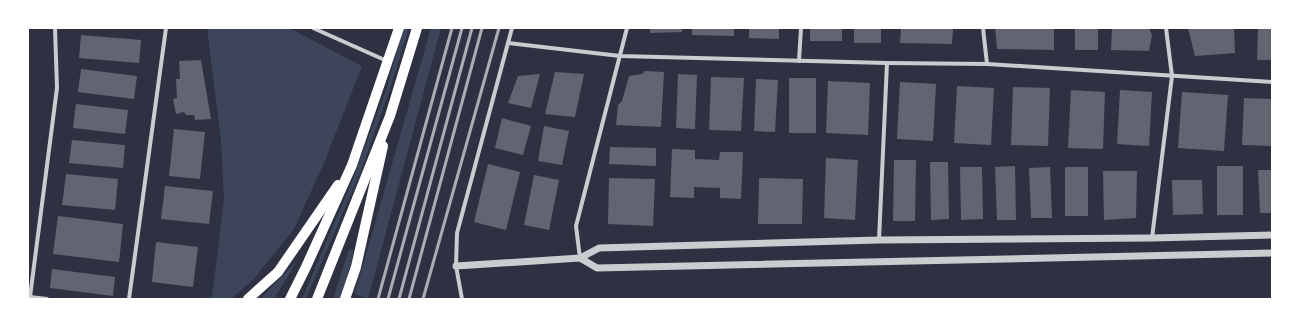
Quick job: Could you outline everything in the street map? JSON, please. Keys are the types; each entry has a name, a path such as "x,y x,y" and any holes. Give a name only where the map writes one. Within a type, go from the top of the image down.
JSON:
{"main road":[{"path":"290,299 352,165 399,28"},
{"path":"345,299 356,267 390,116 417,28"},
{"path":"317,299 390,116"},
{"path":"248,299 278,272 352,165"}],"street":[{"path":"47,299 30,297 58,88 55,28"},
{"path":"129,299 166,28"},
{"path":"313,28 388,61"},
{"path":"462,299 456,266 456,233 512,28"},
{"path":"580,258 576,226 627,28"},
{"path":"799,61 801,28"},
{"path":"983,28 987,64"},
{"path":"1152,238 1172,76 1166,28"},
{"path":"508,43 620,56 987,64 1272,82"},
{"path":"879,240 887,63"},
{"path":"456,266 580,258 598,248 879,240 1152,238 1272,235"},
{"path":"580,258 597,268 1272,253"}],"shaded area":[{"path":"207,28 289,28 362,66 324,163 294,229 253,280 231,299 181,299 212,297 224,200 221,141"},
{"path":"404,28 409,28 388,95 362,168 306,299 302,299 351,184 386,90"},
{"path":"431,28 441,28 368,299 355,293"},
{"path":"349,249 353,250 352,260 340,299 333,299"},
{"path":"297,261 274,299 260,299"}],"building":[{"path":"650,28 682,28 682,32 650,33"},
{"path":"692,28 734,28 734,36 692,35"},
{"path":"749,28 779,28 779,39 749,38"},
{"path":"810,28 842,28 842,41 810,41"},
{"path":"854,28 881,28 881,43 854,43"},
{"path":"901,28 953,28 952,44 900,43"},
{"path":"995,28 1054,28 1054,50 997,49"},
{"path":"1075,28 1098,28 1098,50 1075,50"},
{"path":"1112,28 1149,28 1152,35 1149,51 1111,50"},
{"path":"1188,28 1234,28 1235,53 1195,56"},
{"path":"1258,28 1272,28 1272,60 1257,60"},
{"path":"81,35 141,40 139,63 79,58"},
{"path":"201,60 211,119 195,120 194,115 186,115 184,112 176,114 173,99 177,98 176,79 180,79 179,61"},
{"path":"81,69 137,76 134,99 78,92"},
{"path":"645,71 664,72 661,127 616,125 618,105 622,101 629,76 642,74"},
{"path":"555,72 584,74 575,117 545,114"},
{"path":"540,74 531,108 508,103 518,76"},
{"path":"678,74 697,75 695,129 676,128"},
{"path":"711,77 744,78 741,131 709,130"},
{"path":"789,78 816,78 816,133 789,133"},
{"path":"756,79 778,80 775,132 754,131"},
{"path":"828,81 870,83 868,135 826,133"},
{"path":"900,82 936,84 933,141 897,139"},
{"path":"957,86 994,88 991,145 954,143"},
{"path":"1013,87 1050,88 1048,146 1011,145"},
{"path":"1071,90 1105,92 1103,149 1068,148"},
{"path":"1120,90 1152,92 1149,146 1117,144"},
{"path":"1182,92 1228,95 1224,151 1178,148"},
{"path":"1244,98 1272,99 1272,146 1242,145"},
{"path":"76,104 128,110 125,134 73,128"},
{"path":"502,118 531,126 523,155 495,148"},
{"path":"544,126 569,131 562,165 538,161"},
{"path":"174,129 205,132 200,179 169,176"},
{"path":"72,140 125,145 123,168 69,163"},
{"path":"610,147 656,148 656,166 609,164"},
{"path":"672,149 695,150 695,159 719,160 720,152 743,152 741,199 720,198 720,188 694,187 694,198 670,197"},
{"path":"826,158 858,160 855,220 824,218"},
{"path":"894,160 916,160 915,221 893,221"},
{"path":"930,162 948,162 949,219 931,220"},
{"path":"488,164 520,172 506,230 474,222"},
{"path":"1015,166 1016,220 997,220 995,167"},
{"path":"1217,166 1243,166 1243,215 1217,215"},
{"path":"960,167 982,167 983,219 961,220"},
{"path":"1050,167 1052,218 1031,218 1029,168"},
{"path":"1065,167 1088,167 1088,216 1065,216"},
{"path":"1258,170 1272,170 1272,213 1260,213"},
{"path":"1103,171 1137,171 1136,218 1104,220"},
{"path":"66,174 118,179 115,210 62,205"},
{"path":"534,175 559,180 549,230 524,225"},
{"path":"609,178 655,179 653,226 608,224"},
{"path":"759,178 803,179 802,224 758,224"},
{"path":"1172,180 1202,180 1203,214 1173,215"},
{"path":"165,186 213,191 209,224 161,219"},
{"path":"58,216 123,224 119,262 53,254"},
{"path":"156,242 198,247 193,287 152,282"},
{"path":"52,269 115,277 113,296 50,288"}],"railway":[{"path":"378,299 452,28"},
{"path":"388,299 462,28"},
{"path":"399,299 472,28"},
{"path":"409,299 482,28"},
{"path":"423,299 499,28"}]}
